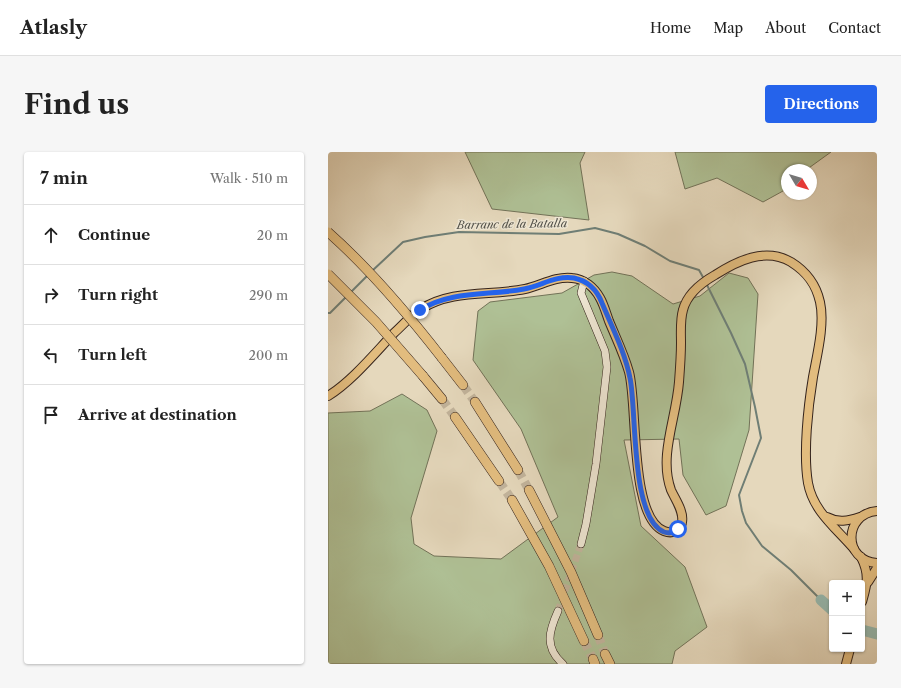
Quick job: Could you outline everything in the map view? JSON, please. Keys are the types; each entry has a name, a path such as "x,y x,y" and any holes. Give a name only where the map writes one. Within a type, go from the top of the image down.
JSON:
{"highway":[{"path":"328,232 372,274 407,314 462,385"},
{"path":"328,274 372,318 442,399"},
{"path":"475,402 518,470"},
{"path":"455,417 500,481"},
{"path":"529,490 571,572 598,635"},
{"path":"512,500 549,566 584,641"},
{"path":"605,654 610,664"}],"main road":[{"path":"328,396 354,374 415,313 430,304 445,298 476,293 524,289 563,278 573,278 584,281 596,290 600,298 629,372 633,394 637,469 648,510 655,525 663,531 670,533 676,531 683,521 668,479 666,464 667,450 679,384 683,310 688,298 696,288 735,263 764,255 787,260 803,270 813,282 821,304 821,321 808,418 808,483 813,501 824,516 861,558 867,570 865,589"},
{"path":"824,516 844,522 877,511"},
{"path":"854,549 851,534 854,524 861,517"},
{"path":"861,558 877,563"},
{"path":"866,585 877,568"},
{"path":"846,664 849,652"}],"street":[{"path":"581,544 588,517 596,464 607,367 605,351 581,293 584,281"},
{"path":"558,610 552,624 550,639 554,654 562,664"}],"green space":[{"path":"465,152 585,152 580,163 589,220 492,209"},
{"path":"675,152 831,152 814,164 781,164 781,192 763,202 717,178 685,189"},
{"path":"612,272 632,276 673,304 700,296 729,273 748,278 758,294 749,430 726,506 706,515 683,475 679,439 624,440 641,526 685,567 707,627 675,651 672,664 328,664 328,413 370,411 402,394 427,410 437,431 411,518 414,544 434,556 501,559 558,517 521,429 473,360 478,311 490,302 562,293 594,275"}],"waterway":[{"name":"Barranc de la Batalla","path":"372,271 403,242 425,237 459,232 559,234 595,228 618,234 645,246 670,261 699,270 704,279"},
{"name":"Barranc de la Batalla","path":"351,292 369,274"},
{"name":"Barranc de la Batalla","path":"706,283 745,364 761,438 739,495 746,523 762,546 791,570 821,600"},
{"name":"Barranc de la Batalla","path":"328,313 330,313 346,297"},
{"path":"821,600 829,607"},
{"path":"865,631 877,634"}],"tunnel":[{"path":"463,385 475,402"},
{"path":"442,399 455,417"},
{"path":"518,470 529,490"},
{"path":"499,481 512,500"},
{"path":"558,611 581,544"},
{"path":"598,635 605,654"},
{"path":"584,641 593,659"}],"route":[{"path":"420,310 445,298 476,293 524,289 555,279 563,278 573,278 584,281 596,290 629,372 633,394 637,469 645,503 651,518 659,529 670,533 678,529"}]}
